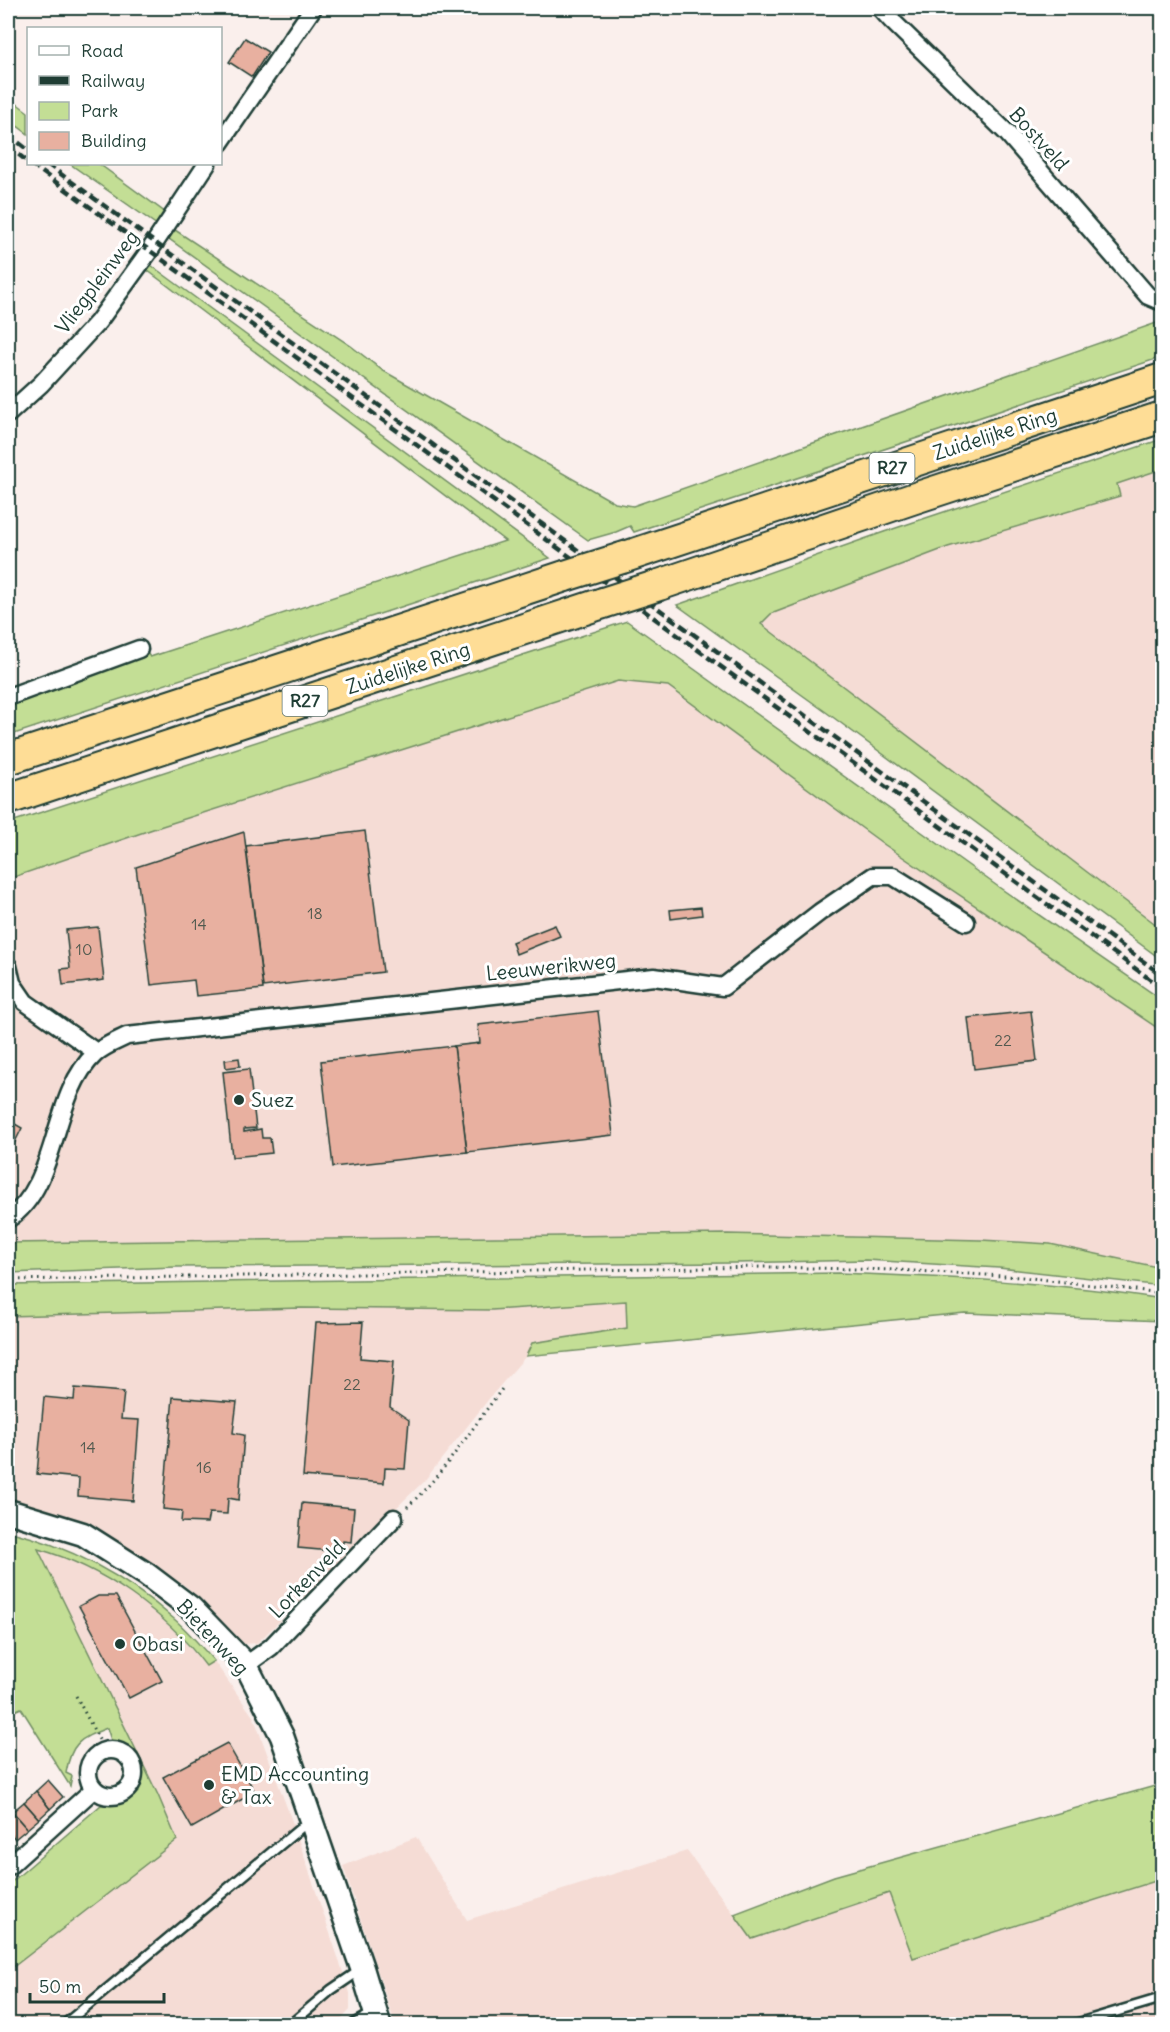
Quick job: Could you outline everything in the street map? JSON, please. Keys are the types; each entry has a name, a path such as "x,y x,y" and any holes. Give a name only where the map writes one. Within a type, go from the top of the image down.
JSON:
{"highway":[{"name":"Zuidelijke Ring","path":"8,759 1162,379"},
{"name":"Zuidelijke Ring","path":"8,799 1162,417"}],"street":[{"path":"222,140 313,8"},
{"name":"Bostveld","path":"880,8 1008,133 1148,296 1162,302"},
{"name":"Vliegpleinweg","path":"8,414 41,384 98,322 150,250 206,165"},
{"path":"8,698 139,649"},
{"name":"Leeuwerikweg","path":"8,1219 34,1192 75,1078 96,1052 127,1036 654,976 723,987 820,912 873,876 893,876 966,922"},
{"path":"8,966 12,983 25,1002 96,1052"},
{"name":"Bietenweg","path":"8,1511 83,1534 146,1574 191,1608 246,1665 282,1736 377,2018"},
{"name":"Lorkenveld","path":"246,1665 271,1647 394,1518"},
{"path":"105,1751 116,1751 129,1758 133,1766 133,1781 129,1788 116,1796 108,1797 94,1789 87,1776 88,1768 95,1756 105,1751"},
{"path":"8,1867 94,1789"}],"lane":[{"path":"65,2025 311,1820"},
{"path":"291,2025 331,1990 362,1968"},
{"path":"1075,2025 1162,1998"},
{"path":"354,2025 377,2018"}],"path":[{"path":"8,1280 766,1267 897,1270 1022,1277 1162,1293"},
{"path":"394,1518 449,1462 474,1424 502,1389"},
{"path":"76,1696 105,1751"}],"shaded area":[{"path":"1162,469 1162,929 760,625 771,614 948,547 1120,496 1117,484"},
{"path":"618,681 668,685 886,845 1162,1031 1162,1268 1050,1244 981,1240 727,1234 8,1243 8,879 153,829"},
{"path":"626,1301 628,1328 532,1343 526,1356 425,1480 257,1643 244,1644 187,1587 121,1545 55,1513 8,1500 8,1316 301,1308 492,1310"},
{"path":"37,1548 82,1565 140,1599 175,1631 206,1666 214,1661 254,1718 296,1832 350,1993 350,2010 337,2024 8,2024 8,1971 177,1840"},
{"path":"416,1837 467,1920 687,1851 752,1938 890,1892 913,1958 1162,1879 1162,2024 395,2024 343,1866"}],"green space":[{"path":"8,97 27,111 27,133 8,119"},
{"path":"71,165 100,165 166,213 157,225"},
{"path":"172,228 351,346 382,370 615,503 633,506 1162,321 1162,357 634,532 630,526 588,540 165,236"},
{"path":"148,263 550,558 8,736 8,704 147,653 150,657 505,541 143,267"},
{"path":"1162,439 1162,469 1117,484 1120,496 948,547 771,614 761,624 1162,929 1162,960 677,605 884,532"},
{"path":"627,621 1000,888 1162,1000 1162,1031 885,845 668,686 618,681 153,829 8,879 8,823"},
{"path":"727,1234 981,1240 1050,1244 1162,1268 1162,1286 999,1268 866,1260 177,1267 8,1273 8,1243"},
{"path":"838,1273 1041,1284 1122,1293 1162,1299 1162,1321 965,1313 526,1356 532,1343 627,1328 626,1301 492,1310 301,1308 8,1316 8,1285"},
{"path":"8,1531 74,1554 116,1576 173,1618 214,1661 206,1666 172,1627 131,1594 109,1580 86,1567 38,1549 158,1795 177,1840 8,1971 8,1885 101,1805 119,1804 129,1800 136,1793 141,1775 136,1758 122,1746 112,1743 107,1728 89,1735 74,1748 66,1773 72,1776 70,1786 21,1708 8,1714"},
{"path":"1162,1784 1162,1879 913,1958 889,1893 752,1939 734,1914 834,1876"}],"building":[{"path":"245,38 268,52 252,77 229,62"},
{"path":"365,831 383,972 263,987 246,846"},
{"path":"244,832 263,989 196,996 194,980 151,985 136,867"},
{"path":"701,907 702,915 671,919 670,910"},
{"path":"555,925 560,936 516,954 512,942"},
{"path":"98,927 104,980 63,985 61,969 70,968 66,930"},
{"path":"598,1011 613,1135 467,1152 454,1046 480,1043 478,1025"},
{"path":"1031,1011 1037,1061 974,1069 968,1018"},
{"path":"454,1046 467,1152 333,1167 321,1061"},
{"path":"239,1058 240,1066 226,1068 225,1060"},
{"name":"Suez","path":"249,1069 256,1128 244,1129 244,1132 261,1129 262,1138 270,1138 272,1153 232,1157 223,1072"},
{"path":"8,1120 22,1128 8,1156"},
{"path":"363,1322 360,1358 394,1361 390,1407 409,1420 405,1469 385,1468 384,1483 303,1476 316,1323"},
{"path":"75,1388 124,1392 121,1419 139,1420 133,1501 78,1496 79,1478 37,1474 44,1397 74,1400"},
{"path":"173,1397 237,1402 233,1433 244,1435 239,1500 228,1498 227,1514 209,1513 207,1523 181,1522 182,1511 163,1509"},
{"path":"302,1503 354,1508 351,1542 343,1541 342,1552 298,1548"},
{"name":"Obasi","path":"98,1596 116,1596 162,1681 129,1698 79,1606"},
{"name":"EMD Accounting & Tax","path":"227,1743 255,1792 192,1828 163,1777"},
{"path":"48,1780 63,1797 50,1809 36,1791"},
{"path":"36,1791 50,1809 39,1819 24,1802"},
{"path":"24,1802 39,1819 27,1829 12,1812"},
{"path":"12,1812 27,1829 15,1839 8,1830 8,1816"}],"railway":[{"path":"8,134 27,149"},
{"path":"8,146 27,161"},
{"path":"32,165 1162,988"},
{"path":"48,165 1162,975"}],"place":[{"name":"Suez","path":"239,1100"},
{"name":"Obasi","path":"120,1644"},
{"name":"EMD Accounting & Tax","path":"209,1785"}]}
